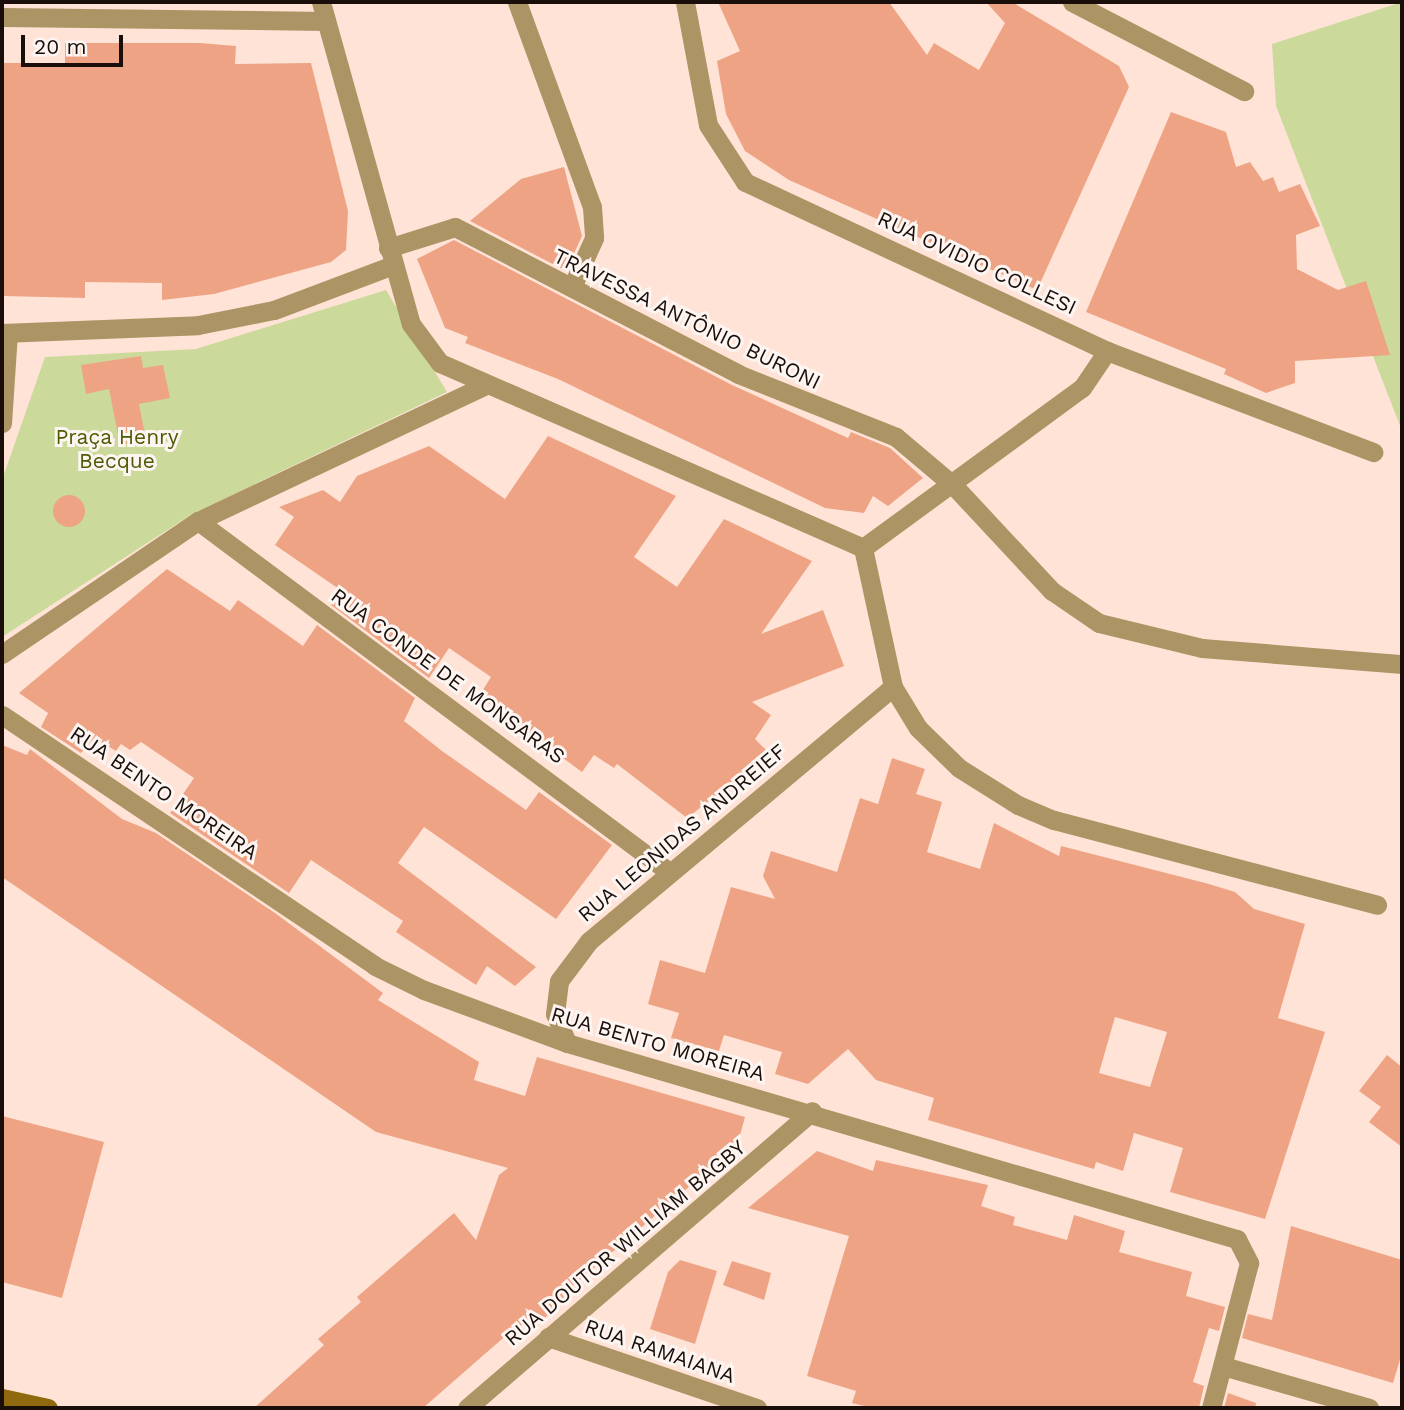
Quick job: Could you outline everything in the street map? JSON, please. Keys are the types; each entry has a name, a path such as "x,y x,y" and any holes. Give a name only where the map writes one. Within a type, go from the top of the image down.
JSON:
{"main road":[{"path":"2,1398 48,1408"}],"street":[{"path":"517,2 535,63 592,207 594,238 572,287"},
{"name":"RUA OVIDIO COLLESI","path":"685,2 708,125 745,182 1107,351 1373,452"},
{"path":"1072,2 1244,92"},
{"path":"2,17 324,11 390,257 411,324 440,363 485,385 650,450 863,548"},
{"name":"TRAVESSA ANTÔNIO BURONI","path":"5,333 198,325 274,310 455,227 738,374 896,437 954,486 1052,591 1099,623 1202,648 1402,664"},
{"path":"2,423 5,333"},
{"path":"863,548 954,486 1082,388 1107,351"},
{"path":"2,654 198,521 485,385"},
{"name":"RUA CONDE DE MONSARAS","path":"198,521 669,872"},
{"path":"863,548 893,687 918,728 959,768 1018,805 1377,905"},
{"name":"RUA LEONIDAS ANDREIEF","path":"567,1044 555,1014 559,981 589,941 893,687"},
{"name":"RUA BENTO MOREIRA","path":"2,715 375,966 567,1044 812,1111 1237,1239 1249,1263 1211,1408"},
{"name":"RUA DOUTOR WILLIAM BAGBY","path":"467,1408 812,1111"},
{"name":"RUA RAMAIANA","path":"548,1337 757,1408"},
{"path":"1223,1366 1369,1408"}],"green space":[{"path":"1402,2 1402,431 1276,106 1272,44"},
{"name":"Praça Henry Becque","path":"386,290 447,392 192,514 2,637 2,480 45,357 196,349"}],"building":[{"path":"718,2 889,2 927,55 934,43 979,70 1005,23 986,2 1012,2 1119,66 1129,87 1037,290 789,180 745,151 726,114 717,61 740,51"},
{"path":"65,43 200,43 236,46 235,64 311,63 348,211 346,250 331,262 214,294 162,300 162,283 85,282 85,298 2,296 2,63 65,63"},
{"path":"1171,112 1226,132 1236,167 1250,162 1263,181 1273,177 1279,192 1300,184 1320,226 1296,235 1297,269 1338,290 1366,281 1390,355 1295,361 1295,383 1266,393 1224,374 1226,369 1086,312"},
{"path":"564,167 582,236 566,271 470,221 521,179"},
{"path":"454,240 732,385 848,438 851,432 890,448 923,478 888,506 873,496 864,513 825,508 558,379 465,343 468,337 445,328 417,259"},
{"path":"141,356 143,368 163,365 170,398 139,404 146,440 120,445 109,389 86,394 81,365"},
{"path":"548,436 676,496 634,557 677,587 724,519 812,561 761,634 823,610 844,666 752,702 771,715 755,739 770,754 687,818 617,764 614,768 594,755 582,772 479,696 491,677 449,648 429,678 331,605 339,589 275,545 294,517 279,507 323,490 340,502 357,476 429,446 505,499"},
{"path":"69,495 80,500 85,511 80,522 69,527 58,522 53,511 58,500"},
{"path":"167,569 230,611 238,600 303,646 317,625 415,698 404,721 442,751 526,810 539,792 612,845 556,919 424,827 398,863 536,967 515,986 487,966 476,985 396,932 403,921 311,860 289,893 170,813 194,778 141,742 130,750 121,744 116,751 94,738 81,753 41,727 48,713 19,693"},
{"path":"2,745 27,755 30,749 122,819 156,833 275,913 383,993 378,1000 479,1062 474,1080 525,1096 537,1057 745,1117 737,1146 562,1295 566,1299 530,1331 524,1324 511,1331 423,1408 254,1408 324,1345 318,1339 361,1302 357,1297 454,1213 476,1240 499,1175 508,1168 376,1132 2,877"},
{"path":"892,758 925,769 916,794 942,802 927,852 980,869 994,823 1059,856 1061,846 1209,884 1235,892 1254,909 1305,924 1278,1018 1325,1032 1265,1219 1170,1192 1183,1148 1134,1133 1123,1171 1096,1162 1094,1169 928,1120 934,1098 876,1080 848,1049 808,1084 775,1074 782,1052 724,1035 719,1051 671,1038 679,1013 648,1004 660,960 705,973 731,887 775,899 763,876 771,851 837,872 860,798 878,804","holes":["1115,1017 1167,1032 1150,1087 1099,1073"]},
{"path":"1387,1055 1402,1067 1402,1147 1369,1122 1381,1107 1359,1091"},
{"path":"2,1116 104,1142 62,1298 2,1282"},
{"path":"817,1151 873,1171 876,1160 988,1185 981,1206 1015,1217 1013,1225 1067,1240 1074,1215 1125,1231 1119,1252 1192,1272 1186,1296 1225,1307 1219,1331 1209,1328 1193,1382 1204,1386 1199,1408 872,1408 852,1403 856,1391 807,1376 849,1236 748,1208"},
{"path":"1291,1226 1402,1260 1402,1353 1393,1383 1242,1338 1248,1314 1272,1320"},
{"path":"680,1260 717,1271 695,1344 650,1329 668,1272"},
{"path":"732,1261 771,1273 764,1300 723,1285"},
{"path":"1228,1393 1256,1403 1255,1408 1224,1408"}]}
